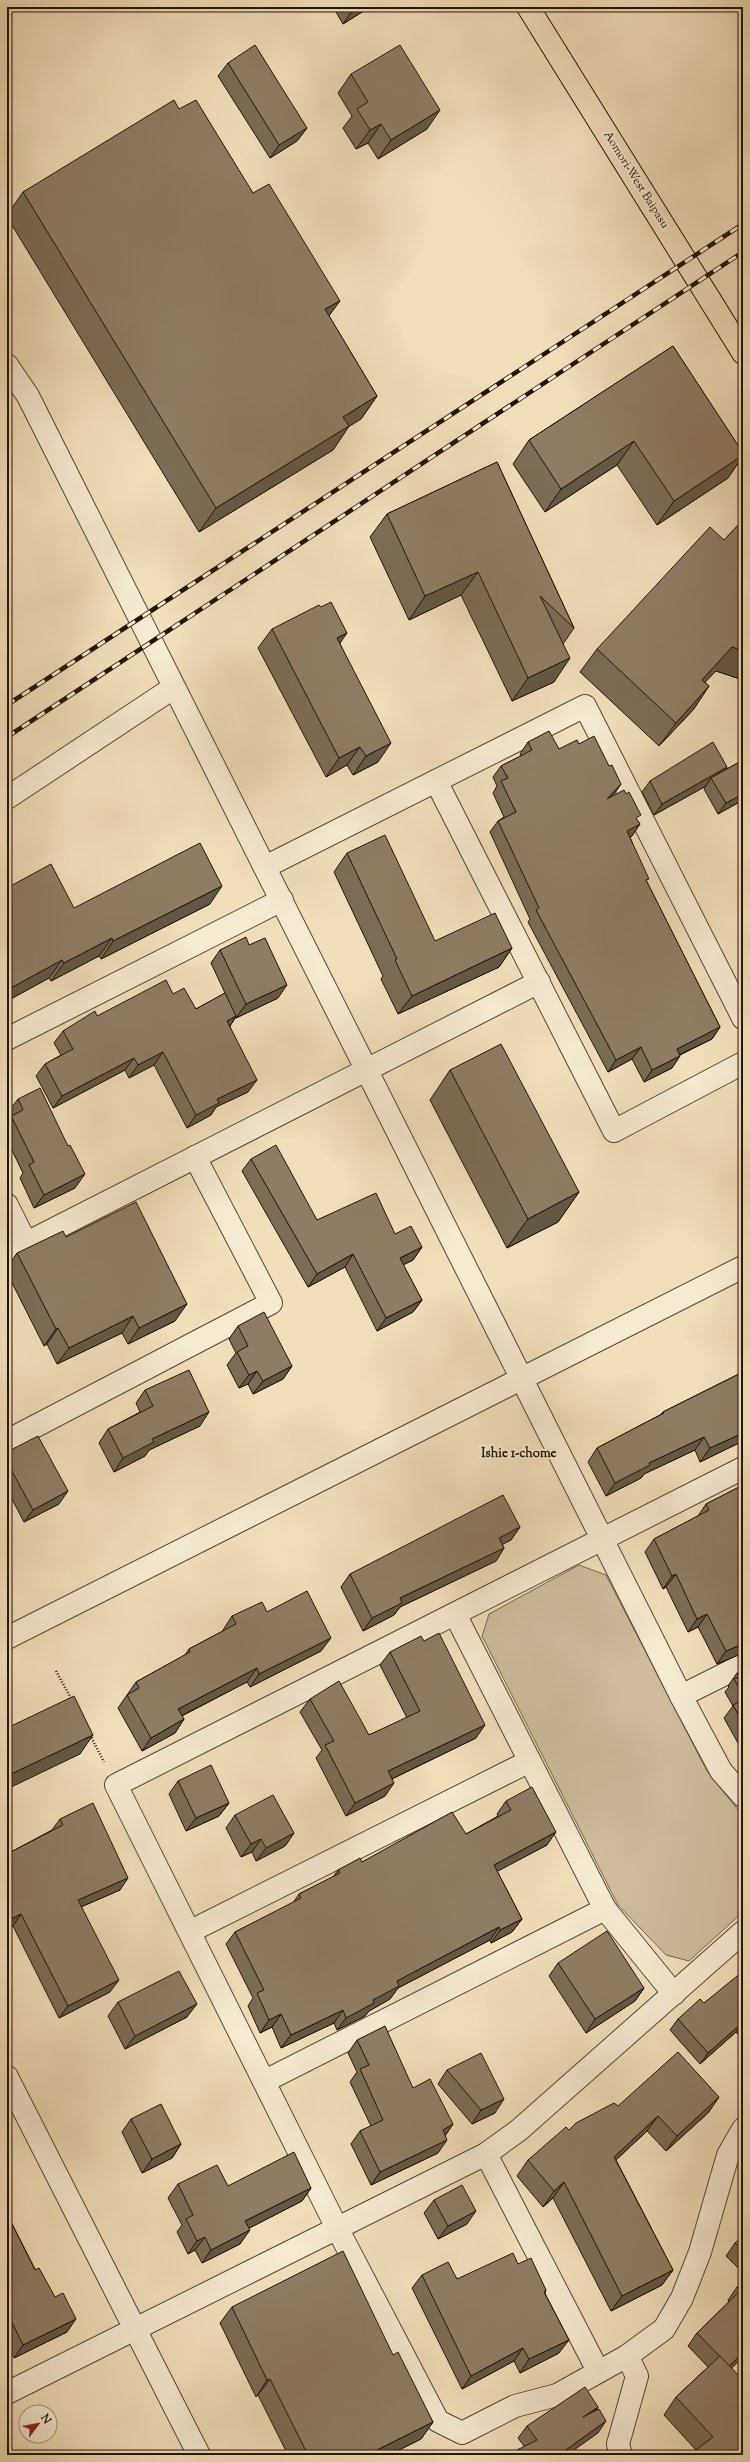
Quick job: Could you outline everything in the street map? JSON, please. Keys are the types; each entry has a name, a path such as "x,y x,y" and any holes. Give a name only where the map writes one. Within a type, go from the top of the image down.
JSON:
{"highway":[{"name":"Aomori-West Baipasu","path":"528,7 743,353"}],"street":[{"path":"7,365 28,396 173,688 266,867 366,1070 681,1696 721,1771 743,1796"},
{"path":"7,798 173,688"},
{"path":"266,867 585,706 743,1018"},
{"path":"436,781 614,1131 743,1063"},
{"path":"7,1039 282,900"},
{"path":"7,1253 538,982"},
{"path":"7,1441 271,1303 195,1157"},
{"path":"7,1205 26,1243"},
{"path":"7,1638 743,1267"},
{"path":"743,1468 116,1785 266,2081 337,2228 438,2421 462,2433 515,2406 557,2395 627,2356 664,2329 682,2298 700,2252 728,2155 743,2129"},
{"path":"455,1614 528,1762 605,1909 674,1994"},
{"path":"681,1696 743,1665"},
{"path":"191,1931 528,1762"},
{"path":"266,2081 605,1909"},
{"path":"7,2394 486,2154 518,2130 743,1932"},
{"path":"7,2077 199,2455"},
{"path":"486,2154 598,2371"},
{"path":"621,2455 618,2444 637,2376 627,2356"}],"path":[{"path":"7,1571 11,1578"},
{"path":"56,1670 74,1704"},
{"path":"88,1731 116,1785"}],"shaded area":[{"path":"579,1565 606,1575 707,1771 743,1816 743,1912 689,1961 666,1955 618,1905 482,1636 489,1614"}],"building":[{"path":"350,7 358,7 352,11"},
{"path":"255,45 307,128 279,145 228,63"},
{"path":"400,45 440,110 391,140 381,124 370,130 357,109 368,102 351,74"},
{"path":"174,100 179,109 196,100 253,193 269,184 340,301 325,309 377,396 343,417 349,426 216,508 23,192"},
{"path":"673,346 743,455 674,501 634,441 561,489 529,440"},
{"path":"497,462 574,628 540,596 570,658 528,678 478,572 425,596 387,514"},
{"path":"743,520 743,651 732,647 702,680 709,686 676,723 597,649 710,527 724,540"},
{"path":"331,602 347,633 337,638 391,743 366,756 360,747 339,758 272,629 319,605 321,607"},
{"path":"549,731 559,749 577,740 579,744 594,736 609,766 612,765 621,784 607,799 624,790 626,794 629,792 641,815 636,818 640,824 627,831 649,879 646,880 720,1027 677,1049 680,1056 652,1070 641,1047 616,1060 536,910 539,908 498,821 516,812 501,781 508,778 501,766 532,750 528,742"},
{"path":"713,742 727,767 662,804 650,781"},
{"path":"743,760 743,794 726,803 711,778"},
{"path":"385,835 435,941 495,913 512,948 412,996 395,960 397,959 347,853"},
{"path":"200,843 222,886 113,941 112,938 64,963 62,960 7,990 7,888 51,864 74,908"},
{"path":"246,937 249,945 265,938 287,985 246,1004 220,950"},
{"path":"166,980 173,994 184,988 196,1009 225,993 236,1016 227,1021 257,1080 217,1099 219,1103 196,1115 163,1052 138,1065 134,1058 62,1096 45,1064 73,1049 63,1031 95,1011 97,1016"},
{"path":"501,1044 579,1192 528,1219 450,1070"},
{"path":"40,1088 68,1146 70,1145 85,1174 44,1195 29,1165 34,1162 11,1116 23,1110 18,1099"},
{"path":"276,1145 317,1220 376,1193 395,1234 411,1226 422,1247 400,1258 422,1300 386,1318 353,1254 317,1274 251,1159"},
{"path":"136,1202 187,1304 139,1328 133,1316 69,1348 58,1328 56,1329 17,1253 63,1231 66,1237"},
{"path":"264,1312 292,1366 263,1381 257,1371 249,1375 237,1352 248,1346 238,1326"},
{"path":"189,1370 209,1412 152,1439 154,1442 123,1458 108,1429 153,1406 145,1390"},
{"path":"743,1372 743,1433 710,1448 704,1437 649,1463 650,1465 615,1483 597,1448 664,1413 663,1412"},
{"path":"38,1436 68,1491 33,1510 7,1462 7,1452"},
{"path":"743,1485 743,1644 726,1651 707,1614 697,1619 676,1574 672,1576 654,1539 709,1510 706,1504"},
{"path":"503,1495 520,1527 499,1538 504,1548 400,1598 402,1603 372,1618 350,1574"},
{"path":"307,1591 331,1638 259,1674 257,1668 178,1709 184,1719 151,1738 127,1695 139,1688 136,1682 190,1652 189,1649 236,1624 232,1616 262,1602 267,1612"},
{"path":"439,1633 485,1725 388,1771 394,1783 355,1803 325,1745 334,1741 310,1699 339,1681 369,1735 420,1711 390,1652 421,1636 424,1641"},
{"path":"743,1670 743,1694 734,1679 739,1677 737,1673"},
{"path":"74,1696 93,1735 7,1776 7,1728"},
{"path":"743,1700 743,1723 733,1705"},
{"path":"211,1765 229,1803 196,1818 178,1781"},
{"path":"532,1787 556,1832 494,1865 522,1919 500,1930 499,1927 397,1981 399,1986 373,2000 374,2003 346,2018 343,2010 291,2035 281,2014 269,2020 257,1993 264,1990 235,1932 301,1898 299,1894 340,1873 338,1870 360,1858 362,1862 452,1812 466,1834 511,1810 506,1801"},
{"path":"273,1795 294,1833 266,1848 261,1839 251,1844 235,1815"},
{"path":"93,1803 128,1878 78,1900 119,1980 68,2006 21,1914 11,1919 7,1911 7,1854 63,1825 60,1819"},
{"path":"607,1931 644,1988 595,2019 558,1963"},
{"path":"179,1971 197,2004 135,2036 118,2002"},
{"path":"742,1972 743,2022 708,2053 678,2019 700,1999 704,2003"},
{"path":"385,2026 413,2088 430,2079 453,2124 443,2130 447,2140 380,2172 360,2131 383,2120 360,2069 369,2065 357,2040"},
{"path":"678,2052 719,2097 677,2136 658,2116 614,2157 673,2270 622,2296 564,2182 554,2191 528,2160 566,2127 569,2130 576,2123 614,2103 618,2106"},
{"path":"481,2053 504,2099 481,2110 447,2070"},
{"path":"161,2104 181,2144 152,2159 131,2119"},
{"path":"294,2152 311,2188 245,2221 250,2230 211,2250 205,2237 197,2241 186,2219 193,2215 178,2184 217,2165 228,2186"},
{"path":"462,2185 476,2211 448,2226 434,2200"},
{"path":"7,2214 35,2270 39,2268 55,2297 63,2293 76,2319 23,2345 7,2312"},
{"path":"743,2235 743,2251 735,2243"},
{"path":"343,2251 393,2355 398,2352 433,2422 367,2455 308,2455 270,2379 267,2380 232,2307"},
{"path":"513,2253 518,2264 531,2258 546,2290 544,2292 569,2340 529,2359 523,2348 471,2376 422,2275 448,2262 457,2279"},
{"path":"743,2281 743,2353 729,2366 697,2333 740,2291 737,2287"},
{"path":"720,2356 743,2380 743,2455 689,2455 713,2437 676,2397"},
{"path":"585,2387 598,2407 583,2417 599,2409 606,2421 559,2455 507,2455 537,2440 527,2426"}],"railway":[{"path":"7,705 743,224"},
{"path":"7,737 743,252"}],"district":[{"name":"Ishie 1-chome","path":"519,1454"}]}
